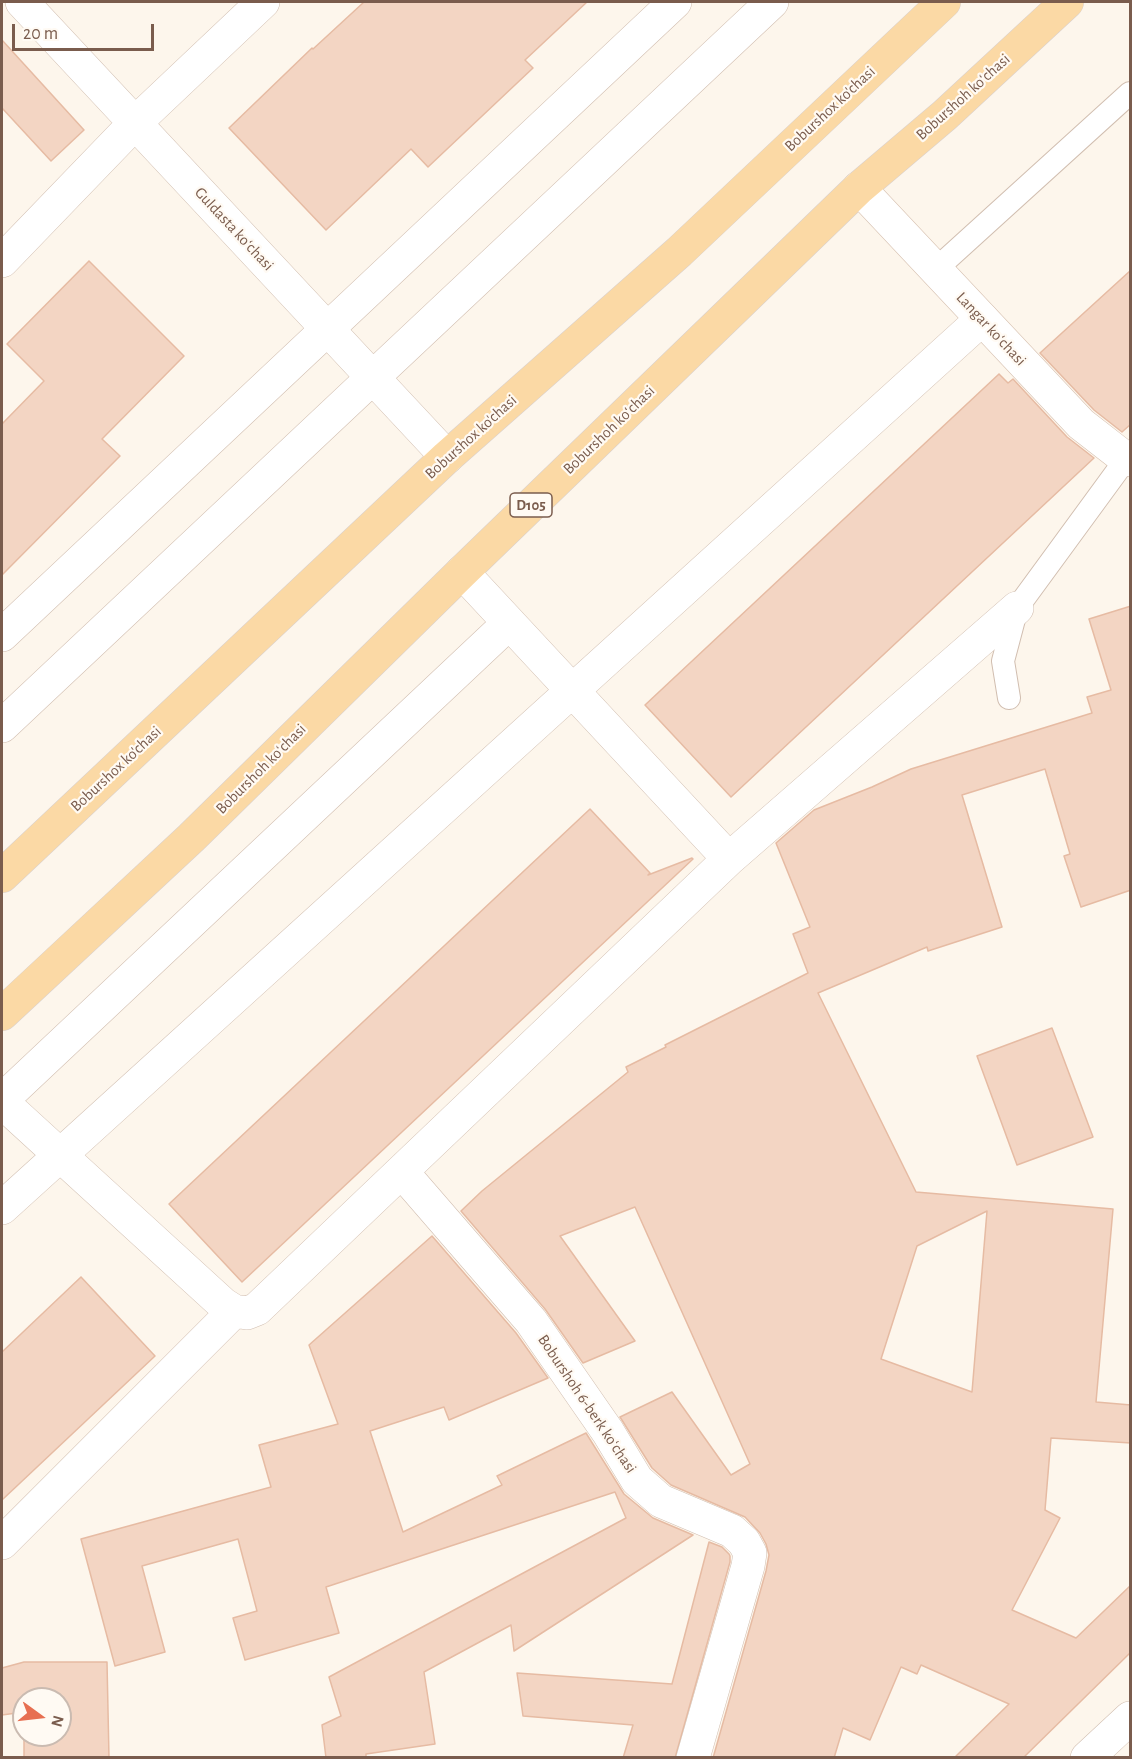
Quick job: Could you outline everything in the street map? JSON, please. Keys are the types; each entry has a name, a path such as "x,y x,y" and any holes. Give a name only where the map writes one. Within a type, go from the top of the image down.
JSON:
{"main road":[{"name":"Boburshox ko'chasi","path":"2,876 447,457 679,252 944,2"},
{"name":"Boburshoh koʻchasi","path":"2,1014 191,838 859,188 945,115 1067,2"}],"street":[{"name":"Guldasta koʻchasi","path":"22,2 447,457"},
{"path":"2,261 135,123 263,2"},
{"path":"2,635 675,2"},
{"path":"2,726 772,2"},
{"name":"Langar koʻchasi","path":"859,188 1081,424 1128,460"},
{"path":"2,1208 982,319"},
{"path":"462,572 729,859"},
{"path":"509,623 2,1101 58,1155 223,1304 234,1311 247,1313 257,1310 729,859 1017,608"},
{"name":"Boburshoh 6-berk koʻchasi","path":"402,1172 531,1321 608,1432 638,1480 661,1501 732,1531 744,1542 750,1553 693,1758"},
{"path":"2,1543 234,1311"},
{"path":"1087,1758 1131,1718"}],"lane":[{"path":"935,270 1131,93"},
{"path":"1009,698 1003,661 1017,608 1128,460"}],"building":[{"path":"364,2 587,2 525,60 533,68 428,167 411,149 326,230 229,128 312,48"},
{"path":"2,40 84,130 51,161 2,108"},
{"path":"89,261 184,356 102,439 120,456 2,575 2,424 44,381 7,344"},
{"path":"1131,270 1131,424 1122,432 1094,410 1040,353"},
{"path":"999,374 1008,383 1013,379 1067,437 1094,458 731,797 645,705"},
{"path":"1131,606 1131,890 1081,907 1064,856 1070,854 1045,769 962,795 1002,927 928,951 927,947 818,993 916,1192 1113,1209 1096,1402 1131,1405 1131,1443 1051,1438 1045,1510 1060,1518 1012,1610 1076,1638 1131,1585 1131,1652 1023,1758 954,1758 1009,1704 921,1665 917,1674 901,1667 870,1740 843,1728 834,1758 713,1758 769,1555 760,1533 745,1517 671,1485 652,1468 620,1417 672,1392 731,1475 750,1464 635,1207 560,1236 635,1341 583,1363 545,1309 461,1211 482,1191 628,1072 626,1067 808,973 793,934 810,927 776,843 814,810 911,769 1092,713 1087,697 1111,690 1089,619","holes":["987,1211 972,1392 881,1359 917,1246"]},
{"path":"590,809 650,873 648,875 693,859 242,1282 169,1204"},
{"path":"1052,1028 1093,1137 1017,1165 977,1056"},
{"path":"432,1236 516,1333 548,1378 449,1420 444,1407 370,1431 403,1532 502,1485 497,1476 586,1433 624,1494 653,1518 693,1535 514,1651 511,1625 424,1672 435,1744 366,1754 366,1758 326,1758 322,1725 341,1716 329,1677 626,1518 615,1492 326,1587 339,1633 245,1660 233,1618 257,1611 238,1539 142,1566 165,1652 115,1666 81,1539 271,1487 259,1445 338,1424 309,1345"},
{"path":"81,1277 155,1356 2,1500 2,1352"},
{"path":"709,1542 722,1547 729,1554 730,1562 675,1758 623,1758 633,1725 523,1716 517,1673 672,1684"},
{"path":"24,1662 107,1662 109,1758 24,1758 24,1747 72,1747 72,1687 12,1687 12,1714 2,1715 2,1668"}]}
